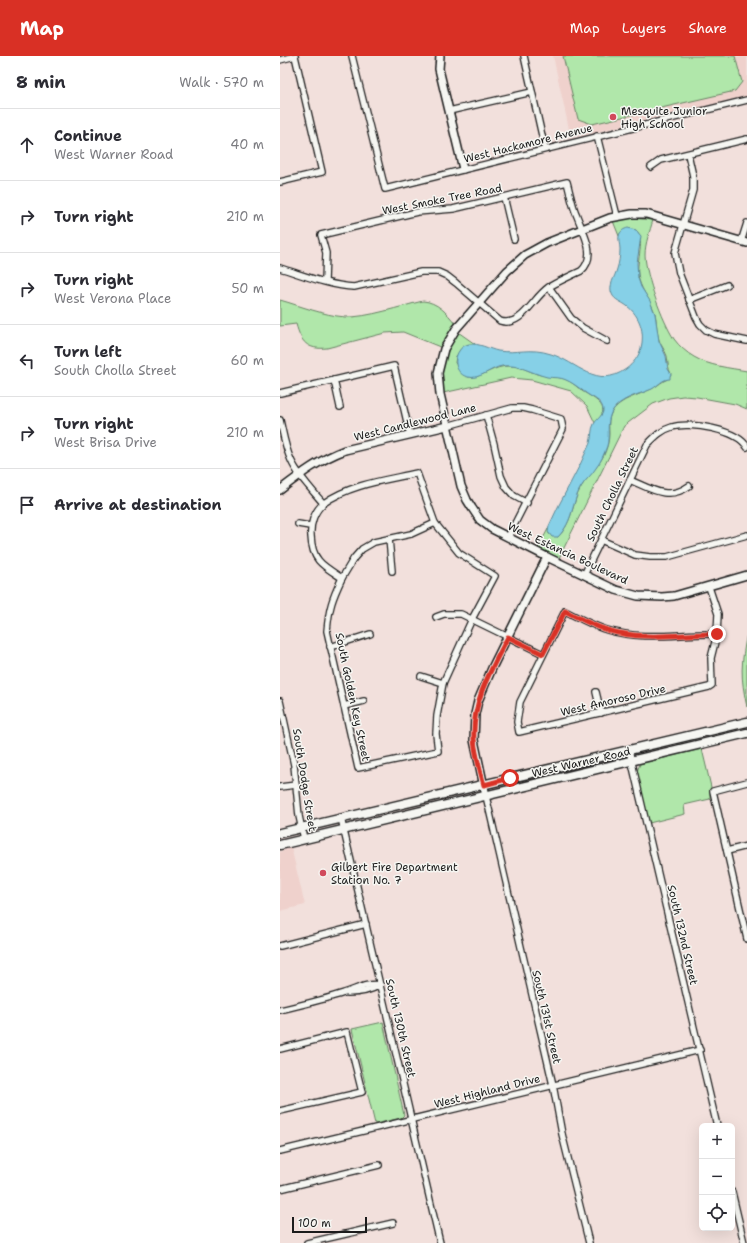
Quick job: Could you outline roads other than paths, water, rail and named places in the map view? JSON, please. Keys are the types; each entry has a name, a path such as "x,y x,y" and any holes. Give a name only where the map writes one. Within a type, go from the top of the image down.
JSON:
{"main road":[{"name":"West Warner Road","path":"280,833 747,722"},
{"name":"West Warner Road","path":"280,845 747,733"}],"street":[{"path":"280,60 295,56 322,172 280,182"},
{"name":"West Hackamore Avenue","path":"352,56 385,189 747,100"},
{"path":"440,56 439,68 463,169"},
{"path":"524,56 545,149"},
{"path":"449,111 532,92"},
{"path":"597,136 617,216"},
{"path":"651,167 661,160 747,139"},
{"path":"688,154 694,182 675,253 679,273 696,317 706,330 714,334 747,341"},
{"name":"West Smoke Tree Road","path":"325,281 326,253 321,235 418,212 453,209 567,182 582,228"},
{"path":"504,197 514,239"},
{"name":"West Estancia Boulevard","path":"744,242 646,214 632,214 617,216 582,228 547,243 525,255 507,271 456,328 441,356 438,382 461,486 467,500 480,520 492,529 616,590 638,596 674,596 710,587 747,575"},
{"path":"744,242 747,223"},
{"path":"280,268 346,287 354,287 413,273 430,271 438,272 447,276 500,321 509,322 517,320 541,293 549,287 581,271 588,262 589,250 582,228"},
{"path":"689,300 727,285"},
{"path":"549,287 571,318 583,328 607,341"},
{"path":"280,393 394,366 410,434"},
{"path":"334,380 340,407"},
{"name":"West Candlewood Lane","path":"280,490 319,461 338,452 447,426 512,408 523,408 556,417 561,419 563,423 563,429 527,503"},
{"path":"486,416 501,476 506,487 514,496 527,503 508,537"},
{"path":"280,420 287,449 292,461 300,475 323,504"},
{"name":"South Cholla Street","path":"584,575 647,445 657,434 672,427 686,425 707,428 737,437 747,447"},
{"path":"342,578 320,564 313,551 310,538 310,526 315,513 323,504 344,492 362,486 417,473 435,523 459,553 496,576 472,619 443,683 421,676"},
{"path":"630,480 654,491 668,493 680,492 689,486"},
{"name":"South Golden Key Street","path":"435,523 411,534 374,542 362,549 354,558 333,597 329,611 327,631 358,768 438,751 436,734 437,716 443,683"},
{"path":"298,524 310,526"},
{"path":"601,540 635,555 667,557 747,535"},
{"path":"390,539 392,571"},
{"path":"486,796 474,740 475,714 482,691 547,557"},
{"path":"436,617 444,614 461,614 543,654 565,611 606,630 626,634 664,637 717,634 718,614 710,587"},
{"path":"330,647 370,634"},
{"name":"West Amoroso Drive","path":"543,654 520,702 517,722 519,732 709,687 712,685 711,658 717,634"},
{"path":"596,692 602,713"},
{"name":"South Dodge Street","path":"280,701 281,713 294,765 297,801 304,839"},
{"path":"344,706 364,701"},
{"name":"South 132nd Street","path":"629,750 633,761 716,1123"},
{"path":"747,782 713,791 747,939"},
{"path":"280,787 296,785"},
{"name":"South 131st Street","path":"486,796 553,1085 562,1134 589,1243"},
{"name":"South 130th Street","path":"341,818 440,1243"},
{"path":"726,851 747,846"},
{"path":"280,946 366,924"},
{"path":"280,1010 346,993 356,988 373,984 380,985"},
{"path":"280,1049 348,1032 362,1092 280,1111"},
{"name":"West Highland Drive","path":"280,1151 700,1050"},
{"path":"280,1189 379,1165"},
{"path":"733,1195 744,1243"},
{"path":"307,1243 393,1223"}],"water":[{"path":"628,228 636,230 641,236 637,263 638,278 655,314 659,341 666,356 668,369 671,374 670,379 663,381 652,389 624,400 614,408 611,413 608,426 608,442 602,458 581,487 575,500 570,518 563,531 558,537 552,537 548,532 549,526 590,443 593,426 601,415 603,407 599,402 566,380 547,377 514,366 502,366 476,377 468,377 464,376 458,371 456,359 462,347 468,344 473,344 505,352 537,351 551,354 596,376 606,377 616,375 626,369 635,360 640,351 642,330 638,319 631,310 614,298 611,288 618,267 620,249 619,236 622,230"}],"place":[{"name":"Mesquite Junior High School","path":"613,117"},
{"name":"Gilbert Fire Department Station No. 7","path":"323,873"}]}
